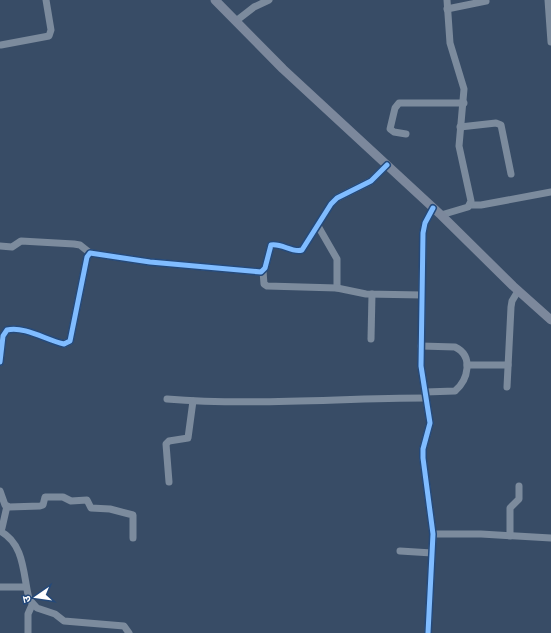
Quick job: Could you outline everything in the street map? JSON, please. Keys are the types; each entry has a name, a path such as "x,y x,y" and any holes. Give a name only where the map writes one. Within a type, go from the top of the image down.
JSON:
{"main road":[{"path":"215,0 283,69 441,214 518,291 551,320"}],"street":[{"path":"0,45 49,36 51,30 46,0"},
{"path":"236,21 254,7 269,0"},
{"path":"447,0 450,43 464,89 464,103 460,127 460,151 471,205"},
{"path":"548,0 551,42"},
{"path":"447,9 486,1"},
{"path":"406,134 394,132 390,129 395,108 399,103 464,103"},
{"path":"460,127 496,123 502,125 511,174"},
{"path":"387,165 372,181 337,198 331,204 302,250 296,250 277,244 271,245 263,271 264,284 267,286 337,288 372,294 422,295"},
{"path":"441,214 471,205 481,205 551,192"},
{"path":"428,633 433,534 423,458 423,449 430,423 421,375 421,346 423,233 425,223 433,208"},
{"path":"318,226 337,259 337,288"},
{"path":"0,246 12,247 20,241 74,244 80,245 90,253 150,262 257,272 263,271"},
{"path":"0,362 3,336 6,330 23,332 64,344 70,341 87,257 90,253"},
{"path":"507,388 511,307 512,301 518,291"},
{"path":"371,339 372,294"},
{"path":"167,399 266,403 340,398 425,395 455,391 464,380 467,365 460,349 455,347 421,346"},
{"path":"467,365 508,365"},
{"path":"168,482 166,444 169,440 188,438 193,401"},
{"path":"510,536 510,508 519,499 519,486"},
{"path":"0,491 7,506 0,531 8,536 18,549 29,599 32,604 42,610 55,614 64,621 124,626 129,633"},
{"path":"7,506 43,505 45,497 47,496 63,497 71,501 87,500 91,508 110,509 133,514 133,538"},
{"path":"433,534 551,538"},
{"path":"400,551 432,553"},
{"path":"0,587 26,587"},
{"path":"28,633 28,614 32,604"}],"cycle path":[{"path":"0,362 3,336 7,330 21,330 64,344 70,341 87,257 90,253 150,262 261,272 265,268 271,245 279,245 298,251 302,250 331,204 337,198 371,181 387,165"},
{"path":"428,633 433,534 423,458 423,449 430,423 421,366 423,233 425,223 433,208"}]}
